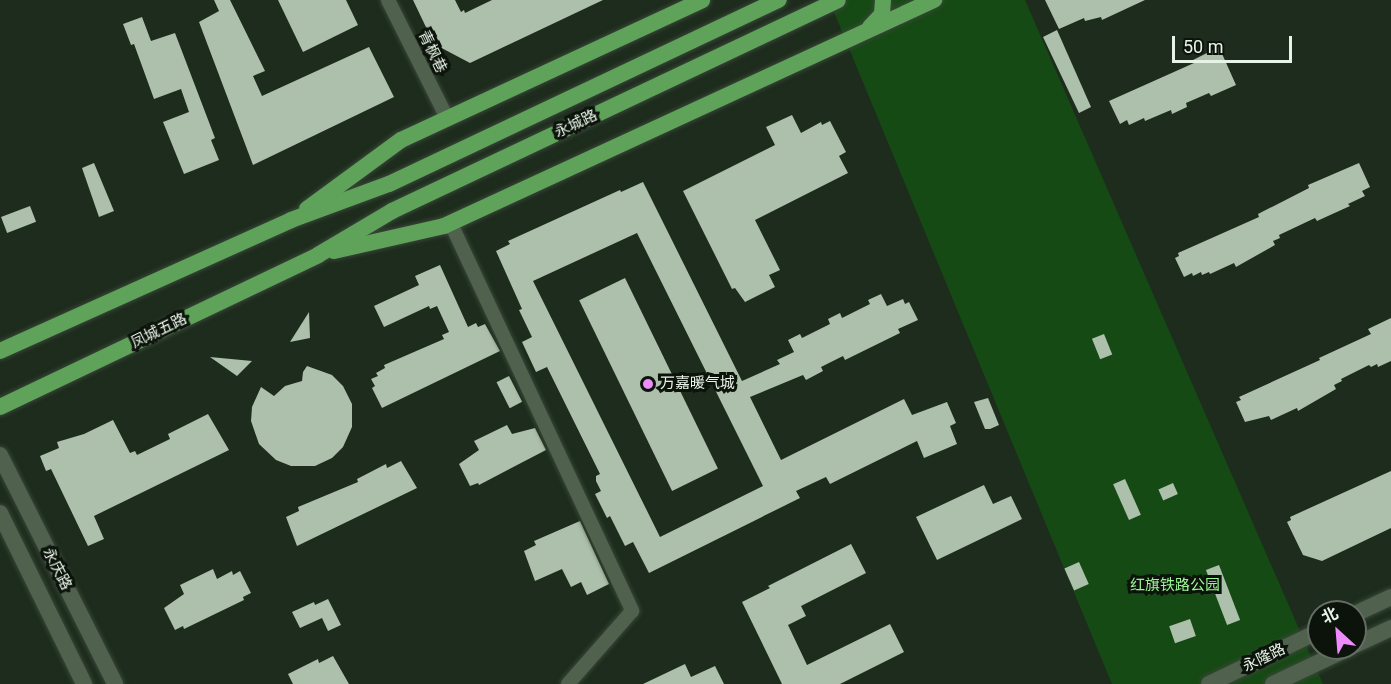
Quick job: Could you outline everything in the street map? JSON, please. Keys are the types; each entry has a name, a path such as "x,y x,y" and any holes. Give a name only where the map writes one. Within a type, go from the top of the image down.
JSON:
{"main road":[{"path":"0,351 291,220 401,140 702,0"},
{"name":"永城路","path":"291,220 389,184 779,0"},
{"name":"永城路","path":"318,255 392,211 838,0"},
{"path":"863,33 882,14 883,0"},
{"path":"318,255 444,226 934,0"},
{"name":"凤城五路","path":"0,407 318,255"}],"street":[{"name":"青枫巷","path":"388,0 447,118"},
{"path":"452,226 632,611 568,684"},
{"name":"永庆路","path":"0,455 115,684"},
{"name":"永庆路","path":"0,513 84,684"},
{"path":"1367,608 1391,597"},
{"path":"1367,639 1391,628"},
{"name":"永隆路","path":"1209,684 1307,637"},
{"name":"永隆路","path":"1274,684 1324,660"}],"green space":[{"name":"红旗铁路公园","path":"829,0 1025,0 1307,647 1307,660 1313,660 1323,684 1112,684"}],"building":[{"path":"214,0 230,0 265,71 253,76 262,96 369,47 394,97 253,165 199,22 219,11"},
{"path":"278,0 346,0 358,25 303,52"},
{"path":"413,0 455,0 461,12 464,10 465,13 492,0 603,0 470,63 434,44"},
{"path":"1045,0 1145,0 1102,20 1101,17 1085,21 1084,18 1059,29"},
{"path":"142,17 151,41 175,33 215,138 211,140 219,160 184,174 163,122 189,112 181,89 154,99 134,44 131,45 123,24"},
{"path":"1057,30 1091,107 1079,113 1043,37"},
{"path":"1219,47 1236,85 1211,96 1209,93 1186,103 1187,107 1172,114 1171,110 1145,121 1144,118 1129,125 1127,120 1120,124 1109,101 1194,63 1193,60"},
{"path":"792,115 801,133 821,122 822,125 830,121 846,152 839,156 848,173 755,220 780,270 769,275 775,287 745,302 735,288 732,289 683,191 775,145 766,127"},
{"path":"94,163 114,211 99,217 82,168"},
{"path":"1359,163 1370,187 1362,191 1365,196 1348,204 1350,206 1317,221 1315,218 1279,235 1280,238 1273,241 1275,245 1236,267 1234,263 1210,274 1209,272 1202,275 1201,272 1193,276 1192,273 1184,277 1175,258 1179,256 1178,253 1259,217 1258,214 1309,188 1308,185"},
{"path":"643,182 742,381 780,364 777,360 794,352 788,340 800,334 802,338 830,324 828,319 840,313 842,318 870,304 868,300 881,294 887,306 903,299 905,304 909,302 918,320 898,329 900,333 845,360 843,356 821,367 823,371 806,380 803,375 750,397 781,460 904,399 912,415 947,402 956,423 950,426 957,444 924,458 917,441 830,484 826,477 796,491 800,498 649,573 633,542 625,546 610,516 607,518 595,494 601,491 596,481 596,476 600,474 547,367 536,372 522,342 532,337 496,251 510,244 508,241 620,190 621,192","holes":["637,233 763,486 660,537 533,281"]},
{"path":"30,206 36,222 7,233 1,217"},
{"path":"440,265 468,327 476,323 478,327 485,324 500,351 382,408 372,388 375,386 371,379 378,376 376,373 385,368 384,365 444,339 442,335 449,332 437,306 430,309 429,306 384,327 374,306 419,285 415,276"},
{"name":"万嘉暖气城","path":"625,278 718,469 672,491 579,300"},
{"path":"309,312 310,338 290,342"},
{"path":"1391,318 1391,361 1378,367 1377,364 1371,367 1369,365 1341,379 1342,381 1334,385 1336,389 1298,411 1297,408 1271,420 1269,416 1245,422 1236,402 1241,400 1239,397 1371,334 1368,329"},
{"path":"1104,334 1112,354 1100,359 1092,339"},
{"path":"210,357 252,361 237,376"},
{"path":"307,366 332,375 343,386 352,404 352,427 343,447 332,458 315,466 291,466 276,460 259,444 251,421 252,407 261,387 274,396 285,386 302,381 303,372"},
{"path":"509,376 522,402 510,408 497,382"},
{"path":"988,398 999,425 985,429 974,402"},
{"path":"208,414 229,450 94,516 104,539 88,546 51,469 46,471 40,456 59,448 57,442 84,434 113,420 130,453 135,451 137,455 170,439 168,434"},
{"path":"507,425 512,434 535,428 546,450 479,485 478,483 470,486 459,464 479,450 474,441"},
{"path":"401,461 417,488 297,546 286,517 299,511 298,507 358,482 357,479 386,464 387,468"},
{"path":"1391,471 1391,528 1322,561 1303,555 1287,522 1291,520 1290,517"},
{"path":"1125,479 1141,515 1129,520 1113,484"},
{"path":"1173,483 1178,494 1163,500 1158,490"},
{"path":"984,485 993,504 1011,496 1022,519 937,560 916,517"},
{"path":"580,521 609,584 587,595 581,582 571,587 562,569 535,581 524,551 536,545 534,541"},
{"path":"851,544 866,573 801,606 806,616 788,625 807,665 890,624 904,652 840,684 782,684 742,602 770,588 768,586"},
{"path":"1079,562 1089,584 1074,590 1064,569"},
{"path":"1219,565 1240,620 1227,625 1206,570"},
{"path":"213,569 217,579 232,571 233,575 240,571 251,593 243,597 244,600 184,629 183,626 175,630 164,608 184,594 180,585"},
{"path":"328,599 341,625 328,631 322,618 300,628 292,612 314,602 315,605"},
{"path":"1190,619 1196,636 1175,643 1169,626"},
{"path":"333,656 349,684 293,684 288,674 318,659 319,663"},
{"path":"685,664 691,677 715,666 724,684 643,684"}],"place":[{"name":"万嘉暖气城","path":"648,384"}]}
